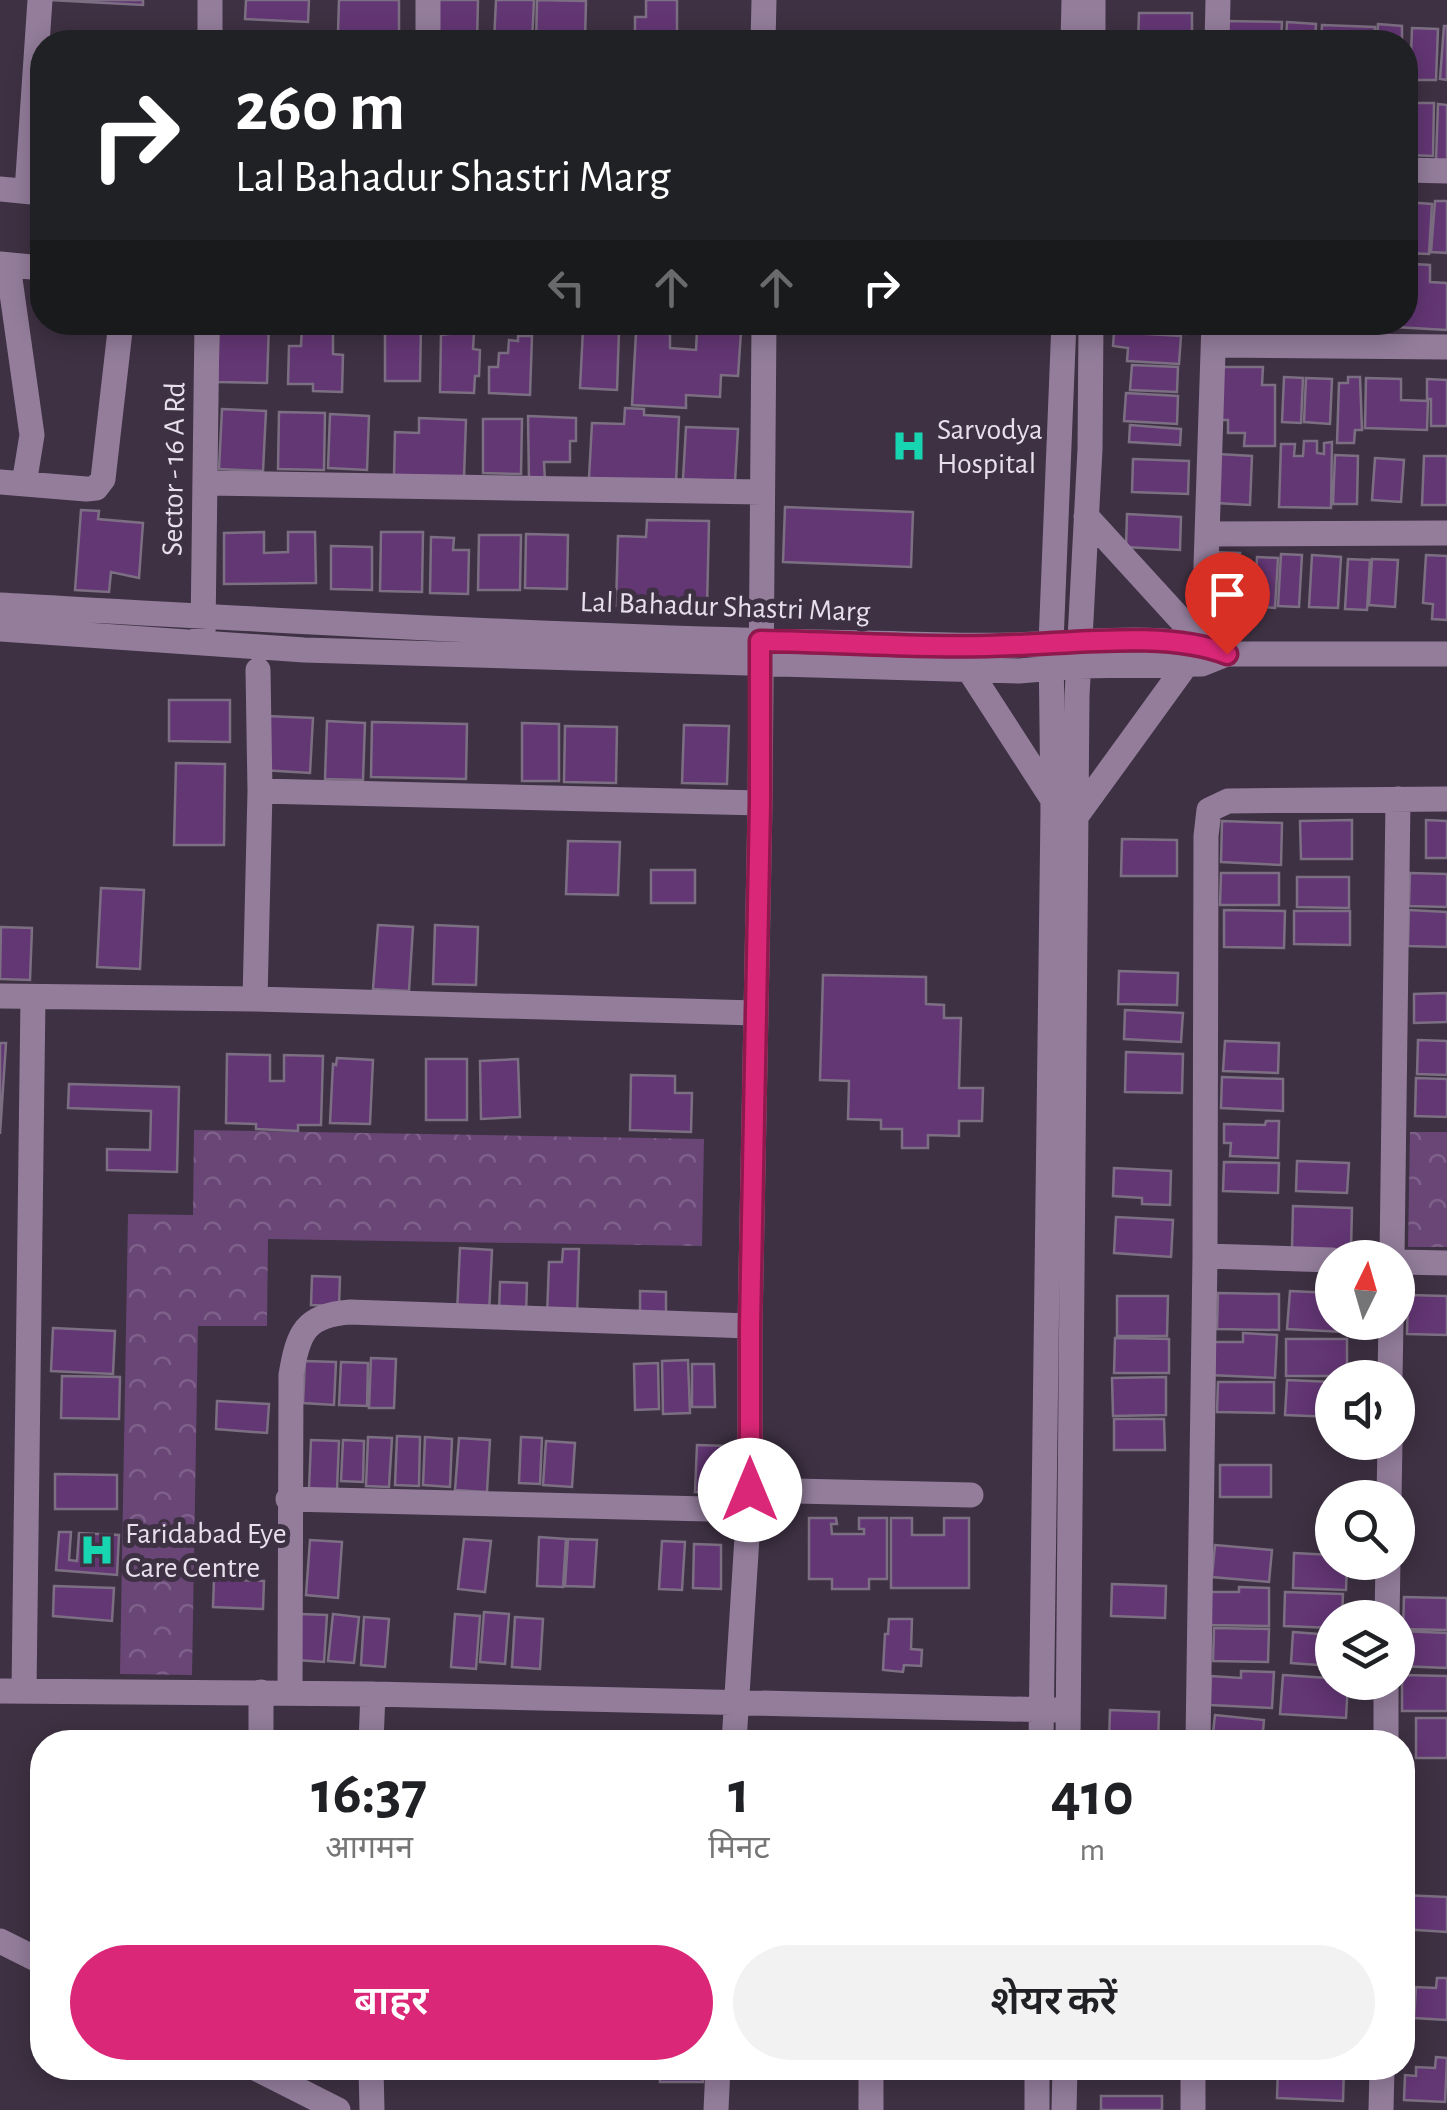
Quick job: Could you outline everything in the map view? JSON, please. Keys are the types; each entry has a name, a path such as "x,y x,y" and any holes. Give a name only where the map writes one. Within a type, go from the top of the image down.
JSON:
{"street":[{"path":"39,30 40,0"},
{"path":"210,0 210,30"},
{"path":"428,0 428,30"},
{"path":"763,30 764,0"},
{"path":"1074,0 1074,30"},
{"path":"1093,0 1093,30"},
{"path":"1217,30 1218,0"},
{"path":"1418,170 1447,171"},
{"path":"0,188 30,191"},
{"path":"30,267 4,265 32,435 12,483 86,489 96,488 103,480 120,335"},
{"name":"Sector - 16 A Rd","path":"203,629 207,335"},
{"path":"734,1730 750,1500 764,335"},
{"path":"1041,1730 1051,656 1063,335"},
{"path":"1068,1730 1079,654 1091,335"},
{"path":"1078,814 1205,656 1214,335"},
{"path":"1232,335 1447,347"},
{"path":"205,483 762,492"},
{"path":"1086,516 1205,656"},
{"path":"1206,534 1447,533"},
{"path":"0,605 203,629 304,650 760,652 1019,671 1051,656"},
{"path":"0,629 203,629"},
{"name":"Lal Bahadur Shastri Marg","path":"760,652 1012,646 1051,656 1447,654"},
{"path":"255,999 260,791 258,670"},
{"path":"968,670 1052,800"},
{"path":"260,791 760,803"},
{"path":"1395,1240 1398,799"},
{"path":"1198,1730 1209,810 1228,800 1447,799"},
{"path":"0,996 755,1013"},
{"path":"33,997 12,1691 290,1692 1068,1711"},
{"path":"1048,1135 1075,1135"},
{"path":"1205,1256 1315,1259"},
{"path":"1415,1261 1447,1263"},
{"path":"290,1692 291,1374 296,1345 310,1324 326,1313 750,1326"},
{"path":"1046,1376 1073,1375"},
{"path":"288,1500 750,1500 972,1495"},
{"path":"260,1692 261,1730"},
{"path":"372,1730 373,1694"},
{"path":"1386,1700 1386,1730"},
{"path":"0,1941 30,1956"},
{"path":"282,2080 338,2110"},
{"path":"371,2080 372,2110"},
{"path":"716,2110 717,2080"},
{"path":"872,2080 872,2110"},
{"path":"1036,2110 1037,2080"},
{"path":"1064,2110 1065,2080"},
{"path":"1192,2110 1193,2080"},
{"path":"1381,2110 1382,2080"}],"green space":[{"path":"194,1130 704,1139 702,1246 268,1239 267,1326 198,1326 192,1675 120,1674 128,1214 193,1215"},
{"path":"1410,1132 1447,1132 1447,1247 1415,1247 1415,1240 1408,1240"}],"building":[{"path":"49,0 143,0 143,5"},
{"path":"246,0 309,0 308,22 245,19"},
{"path":"339,0 399,0 399,30 338,30"},
{"path":"432,0 478,0 477,30 431,30"},
{"path":"496,0 534,0 533,30 495,30"},
{"path":"537,0 586,1 585,30 536,30"},
{"path":"646,0 677,0 677,30 635,30 635,17 646,17"},
{"path":"1139,13 1192,13 1192,30 1138,30"},
{"path":"1224,21 1282,22 1282,30 1224,30"},
{"path":"1287,22 1316,24 1316,30 1287,30"},
{"path":"1378,24 1402,26 1402,30 1378,30"},
{"path":"1322,25 1375,27 1375,30 1322,30"},
{"path":"1447,26 1447,80 1440,79"},
{"path":"1438,29 1436,80 1418,80 1418,30 1412,30"},
{"path":"1418,103 1434,103 1433,156 1418,155"},
{"path":"1438,104 1447,105 1447,160 1436,160"},
{"path":"1435,201 1447,201 1447,253 1431,252"},
{"path":"1418,203 1432,204 1429,254 1418,254"},
{"path":"1418,264 1430,265 1430,282 1447,283 1447,330 1418,328"},
{"path":"219,335 269,335 267,383 217,382"},
{"path":"302,335 333,335 333,354 343,355 342,392 313,391 313,384 288,384 289,346 301,346"},
{"path":"385,335 421,335 420,381 385,381"},
{"path":"441,335 474,335 473,349 480,350 474,393 440,392"},
{"path":"583,335 619,335 617,390 580,388"},
{"path":"636,335 670,335 670,348 696,350 697,335 741,335 738,376 721,375 720,397 686,395 686,408 632,405"},
{"path":"1114,335 1181,336 1179,364 1127,361 1128,348 1113,346"},
{"path":"518,336 532,336 530,395 489,393 489,367 498,367 499,353 508,353 509,340 518,341"},
{"path":"1132,365 1178,367 1177,392 1130,390"},
{"path":"1218,367 1263,367 1262,385 1275,385 1275,446 1244,446 1245,433 1228,433 1228,420 1216,420"},
{"path":"1284,377 1303,378 1301,423 1282,422"},
{"path":"1348,377 1360,377 1362,430 1355,430 1354,443 1337,443 1339,383 1348,383"},
{"path":"1306,378 1332,379 1330,424 1304,422"},
{"path":"1366,378 1401,379 1401,400 1428,401 1427,430 1365,428"},
{"path":"1427,379 1447,380 1447,426 1431,426"},
{"path":"1126,393 1178,396 1177,424 1124,421"},
{"path":"625,408 644,409 644,415 679,417 676,483 589,478 592,423 624,424"},
{"path":"222,409 266,411 263,471 219,469"},
{"path":"279,412 325,413 324,470 278,469"},
{"path":"330,414 369,416 367,470 328,468"},
{"path":"528,416 576,418 576,441 570,441 570,462 544,462 545,481 529,481"},
{"path":"419,418 466,420 464,478 394,476 395,432 419,433"},
{"path":"483,419 522,419 521,474 483,473"},
{"path":"1130,425 1181,429 1180,445 1129,442"},
{"path":"686,427 738,429 735,482 683,479"},
{"path":"1304,441 1317,441 1317,453 1324,454 1324,443 1332,442 1331,508 1279,507 1281,444 1295,444 1294,456 1303,456"},
{"path":"1218,454 1252,456 1250,505 1216,503"},
{"path":"1335,455 1358,456 1357,504 1333,504"},
{"path":"1424,456 1447,456 1447,505 1422,505"},
{"path":"1375,458 1404,460 1401,502 1372,500"},
{"path":"1133,459 1189,461 1188,494 1132,492"},
{"path":"785,507 913,512 911,567 783,562"},
{"path":"81,510 99,511 98,519 143,523 139,578 111,572 109,592 75,590"},
{"path":"1127,514 1181,517 1180,550 1126,547"},
{"path":"647,520 709,521 707,608 616,606 618,536 646,537"},
{"path":"264,532 264,553 288,552 288,532 315,532 316,583 224,584 224,533"},
{"path":"381,532 423,532 422,592 380,591"},
{"path":"526,534 568,535 567,589 525,588"},
{"path":"479,535 521,535 520,590 478,590"},
{"path":"431,537 454,538 453,550 469,550 468,594 430,593"},
{"path":"331,546 372,547 372,590 331,589"},
{"path":"1212,552 1240,553 1238,605 1209,604"},
{"path":"1281,554 1302,555 1299,607 1278,606"},
{"path":"1312,555 1341,557 1338,608 1309,607"},
{"path":"1426,555 1447,556 1447,620 1432,619 1433,604 1423,603"},
{"path":"1257,557 1278,558 1275,608 1254,606"},
{"path":"1348,559 1370,560 1367,610 1345,609"},
{"path":"1372,559 1398,560 1395,607 1369,605"},
{"path":"169,700 230,700 230,742 169,741"},
{"path":"266,716 313,718 310,773 262,770"},
{"path":"327,721 365,723 363,780 325,779"},
{"path":"372,722 467,724 466,779 371,777"},
{"path":"522,723 559,724 559,781 522,781"},
{"path":"684,725 729,726 727,784 682,783"},
{"path":"565,726 617,727 616,783 564,782"},
{"path":"176,763 225,764 224,845 174,845"},
{"path":"1352,820 1352,859 1301,859 1300,821"},
{"path":"1426,820 1447,821 1447,858 1426,858"},
{"path":"1222,821 1282,823 1281,865 1221,862"},
{"path":"1122,839 1177,840 1177,876 1121,876"},
{"path":"568,841 620,842 618,895 566,894"},
{"path":"651,870 695,870 695,903 651,903"},
{"path":"1221,873 1279,873 1279,905 1220,905"},
{"path":"1410,873 1447,874 1447,907 1409,906"},
{"path":"1297,877 1349,877 1349,908 1297,907"},
{"path":"101,888 144,890 140,969 97,967"},
{"path":"1224,910 1285,911 1284,948 1224,947"},
{"path":"1409,910 1447,912 1447,947 1408,946"},
{"path":"1294,911 1350,911 1350,945 1294,944"},
{"path":"378,925 413,927 409,991 373,989"},
{"path":"435,925 478,927 476,985 433,984"},
{"path":"1,927 32,928 30,980 0,979"},
{"path":"1119,971 1178,973 1177,1005 1118,1004"},
{"path":"823,975 926,977 926,1004 944,1005 944,1018 961,1018 959,1088 983,1088 982,1121 959,1121 959,1136 928,1135 928,1148 902,1148 902,1129 881,1129 881,1120 848,1119 849,1081 820,1080"},
{"path":"1447,993 1447,1022 1414,1023 1414,994"},
{"path":"1125,1010 1183,1013 1181,1042 1124,1039"},
{"path":"1418,1040 1447,1041 1447,1075 1417,1074"},
{"path":"1225,1041 1279,1043 1278,1073 1223,1071"},
{"path":"0,1043 6,1043 0,1134"},
{"path":"1126,1052 1183,1054 1182,1093 1125,1092"},
{"path":"227,1054 270,1055 270,1081 284,1081 284,1055 323,1056 321,1125 298,1125 298,1131 226,1123"},
{"path":"337,1058 373,1060 370,1124 330,1123 333,1064 336,1065"},
{"path":"426,1059 467,1059 467,1120 426,1120"},
{"path":"518,1059 520,1117 481,1119 480,1061"},
{"path":"631,1075 675,1076 675,1093 692,1093 691,1132 630,1130"},
{"path":"1222,1077 1283,1079 1283,1111 1221,1108"},
{"path":"1416,1078 1447,1079 1447,1117 1415,1116"},
{"path":"69,1084 179,1087 177,1172 107,1170 107,1149 150,1150 151,1111 68,1108"},
{"path":"1266,1121 1279,1121 1278,1158 1230,1156 1231,1143 1224,1143 1224,1124 1265,1125"},
{"path":"1297,1161 1349,1163 1347,1193 1296,1191"},
{"path":"1224,1162 1279,1163 1278,1193 1223,1191"},
{"path":"1114,1168 1171,1171 1170,1205 1142,1204 1142,1198 1113,1196"},
{"path":"1293,1206 1352,1208 1351,1240 1315,1240 1315,1249 1292,1249"},
{"path":"1116,1217 1173,1220 1171,1257 1114,1253"},
{"path":"460,1248 492,1250 489,1314 457,1313"},
{"path":"563,1249 579,1249 577,1318 547,1316 549,1262 562,1262"},
{"path":"312,1276 340,1277 339,1306 311,1305"},
{"path":"500,1282 527,1283 526,1315 499,1314"},
{"path":"640,1291 666,1292 666,1316 640,1316"},
{"path":"1290,1291 1315,1292 1315,1330 1287,1329"},
{"path":"1218,1293 1279,1294 1279,1330 1217,1329"},
{"path":"1415,1295 1447,1296 1447,1335 1415,1334"},
{"path":"1117,1296 1168,1296 1167,1336 1117,1336"},
{"path":"53,1328 115,1331 113,1374 51,1371"},
{"path":"1243,1333 1277,1335 1275,1378 1209,1375 1209,1342 1243,1342"},
{"path":"1115,1338 1169,1339 1169,1373 1114,1373"},
{"path":"1286,1339 1347,1340 1347,1360 1315,1360 1315,1376 1286,1376"},
{"path":"371,1358 396,1359 394,1408 369,1408"},
{"path":"688,1360 690,1413 663,1414 662,1361"},
{"path":"305,1361 336,1362 334,1405 303,1403"},
{"path":"341,1362 368,1363 367,1406 339,1405"},
{"path":"658,1363 659,1409 635,1410 634,1364"},
{"path":"692,1364 714,1364 715,1407 692,1407"},
{"path":"62,1376 120,1377 119,1419 61,1418"},
{"path":"1166,1377 1166,1415 1113,1416 1112,1378"},
{"path":"1287,1380 1315,1381 1315,1416 1285,1415"},
{"path":"1218,1382 1274,1382 1274,1413 1217,1412"},
{"path":"217,1401 269,1404 267,1433 216,1429"},
{"path":"1114,1419 1164,1419 1165,1450 1114,1450"},
{"path":"397,1436 420,1437 419,1486 395,1485"},
{"path":"368,1437 392,1438 389,1487 366,1486"},
{"path":"425,1437 452,1439 450,1487 423,1485"},
{"path":"521,1437 542,1438 540,1484 519,1483"},
{"path":"459,1438 490,1440 487,1492 455,1490"},
{"path":"311,1440 339,1441 337,1490 309,1489"},
{"path":"343,1440 364,1441 363,1482 341,1481"},
{"path":"546,1441 575,1443 572,1487 543,1485"},
{"path":"697,1445 728,1446 727,1472 721,1472 720,1493 695,1492"},
{"path":"1220,1465 1271,1465 1271,1497 1220,1497"},
{"path":"55,1474 117,1475 117,1509 55,1509"},
{"path":"809,1518 836,1518 837,1524 831,1524 832,1534 864,1534 864,1529 859,1529 859,1518 887,1518 887,1579 869,1579 869,1589 832,1589 832,1579 809,1579"},
{"path":"891,1518 912,1518 912,1535 944,1535 944,1518 969,1518 969,1588 891,1588"},
{"path":"59,1532 71,1532 69,1560 77,1561 79,1533 119,1535 117,1575 56,1570"},
{"path":"539,1537 566,1539 563,1587 537,1586"},
{"path":"464,1539 491,1541 485,1592 458,1589"},
{"path":"568,1539 597,1540 594,1587 565,1586"},
{"path":"310,1540 342,1542 338,1598 306,1595"},
{"path":"662,1541 685,1542 682,1590 659,1589"},
{"path":"694,1544 721,1545 721,1589 693,1588"},
{"path":"1215,1545 1272,1550 1269,1582 1212,1577"},
{"path":"1294,1553 1315,1554 1315,1580 1346,1580 1346,1590 1293,1588"},
{"path":"214,1579 264,1581 263,1609 213,1607"},
{"path":"1112,1584 1166,1586 1165,1618 1111,1616"},
{"path":"54,1586 114,1588 112,1621 53,1616"},
{"path":"1239,1587 1269,1588 1269,1626 1210,1625 1211,1592 1239,1592"},
{"path":"1285,1592 1343,1594 1343,1600 1315,1600 1315,1627 1284,1626"},
{"path":"1447,1598 1447,1630 1415,1629 1415,1600 1404,1600"},
{"path":"484,1612 509,1614 505,1664 480,1662"},
{"path":"300,1614 327,1615 324,1662 297,1660"},
{"path":"333,1614 359,1617 354,1663 328,1661"},
{"path":"455,1614 480,1616 476,1669 451,1667"},
{"path":"364,1617 389,1619 385,1667 361,1665"},
{"path":"515,1617 543,1619 540,1669 512,1667"},
{"path":"889,1619 912,1619 911,1649 922,1650 921,1666 904,1665 903,1672 883,1670"},
{"path":"1214,1628 1269,1629 1268,1662 1213,1661"},
{"path":"1293,1632 1315,1634 1315,1665 1291,1663"},
{"path":"1415,1632 1447,1633 1447,1668 1415,1667"},
{"path":"1241,1671 1274,1672 1272,1708 1210,1705 1211,1676 1241,1678"},
{"path":"1283,1675 1315,1677 1315,1700 1347,1700 1346,1718 1280,1714"},
{"path":"1415,1675 1447,1676 1447,1711 1402,1711 1402,1700 1415,1700"},
{"path":"1110,1710 1159,1712 1158,1730 1109,1730"},
{"path":"1215,1715 1264,1720 1263,1730 1213,1730"},
{"path":"1416,1718 1447,1718 1447,1758 1416,1758"},
{"path":"1415,1896 1447,1897 1447,1932 1415,1930"},
{"path":"1437,1978 1447,1978 1447,2020 1415,2018 1416,1987 1436,1988"},
{"path":"1436,2057 1447,2058 1445,2102 1404,2100 1405,2080 1415,2080 1416,2067 1435,2068"},
{"path":"660,2080 703,2080 703,2082"},
{"path":"1278,2080 1344,2080 1343,2101 1277,2098"},
{"path":"1101,2096 1162,2096 1162,2110 1101,2110"}],"place":[{"name":"Sarvodya Hospital","path":"909,446"},
{"name":"Faridabad Eye Care Centre","path":"97,1550"}],"route":[{"path":"750,1490 760,641 1012,646 1080,641 1203,644 1227,654"}]}
